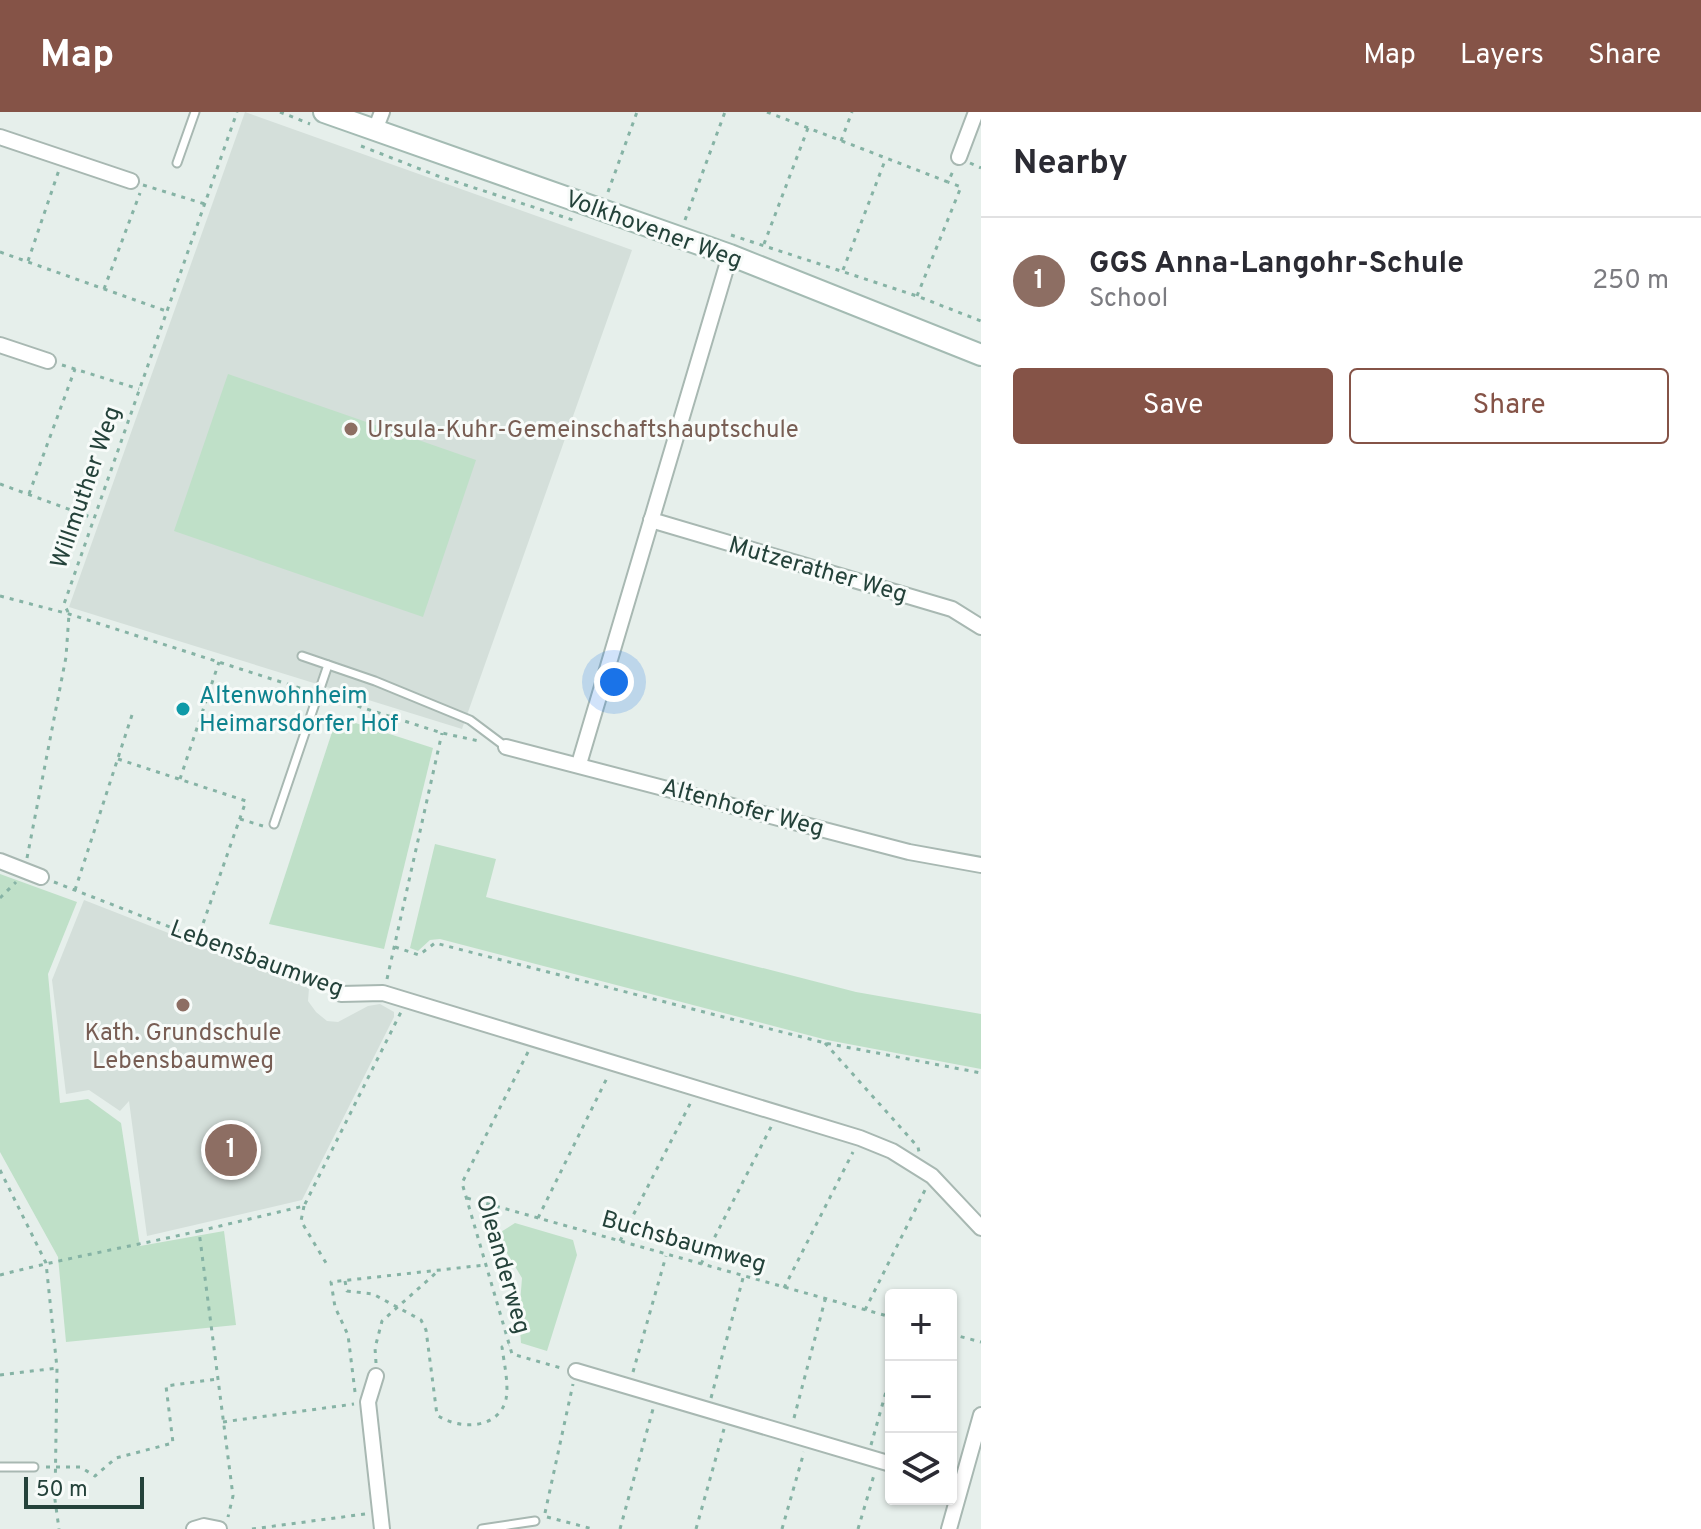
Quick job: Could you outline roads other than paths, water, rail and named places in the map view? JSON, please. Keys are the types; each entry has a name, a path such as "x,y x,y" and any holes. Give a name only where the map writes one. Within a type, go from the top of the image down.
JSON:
{"street":[{"path":"959,157 976,112"},
{"name":"Volkhovener Weg","path":"322,120 379,121 981,355"},
{"path":"0,137 137,183"},
{"path":"579,764 730,255"},
{"path":"0,345 48,361"},
{"name":"Mutzerather Weg","path":"651,520 952,609 981,627"},
{"name":"Altenhofer Weg","path":"506,747 909,852 981,865"},
{"path":"0,861 41,877"},
{"name":"Lebensbaumweg","path":"341,994 383,993 860,1138 892,1151 932,1176 976,1224 981,1237"},
{"path":"576,1371 879,1460"},
{"path":"376,1376 368,1402 382,1529"},
{"path":"957,1480 981,1415"},
{"path":"949,1529 953,1505"},
{"path":"194,1529 224,1524"}],"lane":[{"path":"177,163 195,112"},
{"path":"302,656 470,720 506,747"},
{"path":"274,824 328,665"},
{"path":"0,1467 34,1467"},
{"path":"482,1529 541,1519"}],"place":[{"name":"Ursula-Kuhr-Gemeinschaftshauptschule","path":"351,429"},
{"name":"Altenwohnheim Heimarsdorfer Hof","path":"183,709"},
{"name":"Kath. Grundschule Lebensbaumweg","path":"183,1005"},
{"name":"GGS Anna-Langohr-Schule","path":"231,1150"}]}
